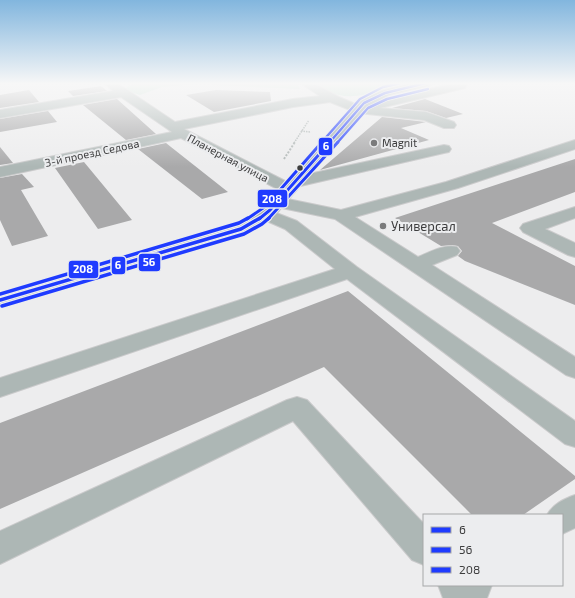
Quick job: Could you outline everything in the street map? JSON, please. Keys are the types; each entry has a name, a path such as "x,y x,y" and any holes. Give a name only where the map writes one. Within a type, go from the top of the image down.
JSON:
{"main road":[{"path":"0,300 241,229 282,197 356,111"}],"street":[{"path":"0,114 18,111"},
{"name":"Планерная улица","path":"149,111 178,131 205,144 282,197"},
{"name":"3-й проезд Седова","path":"0,172 261,111"},
{"path":"377,111 426,116 449,125"},
{"path":"340,215 452,185 575,144"},
{"path":"282,197 444,149"},
{"path":"282,197 340,215 417,264 575,369"},
{"path":"282,197 291,225 350,271 575,436"},
{"path":"575,212 529,228 575,251"},
{"path":"417,264 450,251"},
{"path":"0,388 350,271"},
{"path":"0,548 297,407 423,548"},
{"path":"563,518 575,509"},
{"path":"457,586 464,593 473,586"}],"path":[{"path":"286,156 310,118"}],"building":[{"path":"48,111 57,122 0,132 0,119"},
{"path":"90,111 130,111 156,134 126,140"},
{"path":"426,111 455,111 463,114 446,118"},
{"path":"382,117 426,122 401,128 429,140 320,170"},
{"path":"166,143 228,192 202,199 138,149"},
{"path":"0,147 13,163 0,165"},
{"path":"575,159 575,192 492,223 575,266 575,305 465,261 458,256 462,251 458,246 441,246 395,218"},
{"path":"84,162 132,220 98,229 55,168"},
{"path":"22,174 34,187 21,190 48,236 12,246 0,220 0,178"},
{"path":"348,291 575,476 575,479 524,514 471,514 324,367 0,509 0,423"}],"transit line":[{"name":"208","path":"0,294 239,223 256,214 266,206 350,111"},
{"name":"6","path":"0,300 241,229 259,219 270,210 357,111"},
{"name":"56","path":"2,306 244,234 262,224 274,214 365,111"}],"place":[{"name":"Magnit","path":"374,143"},
{"name":"Универсал","path":"383,226"}]}
